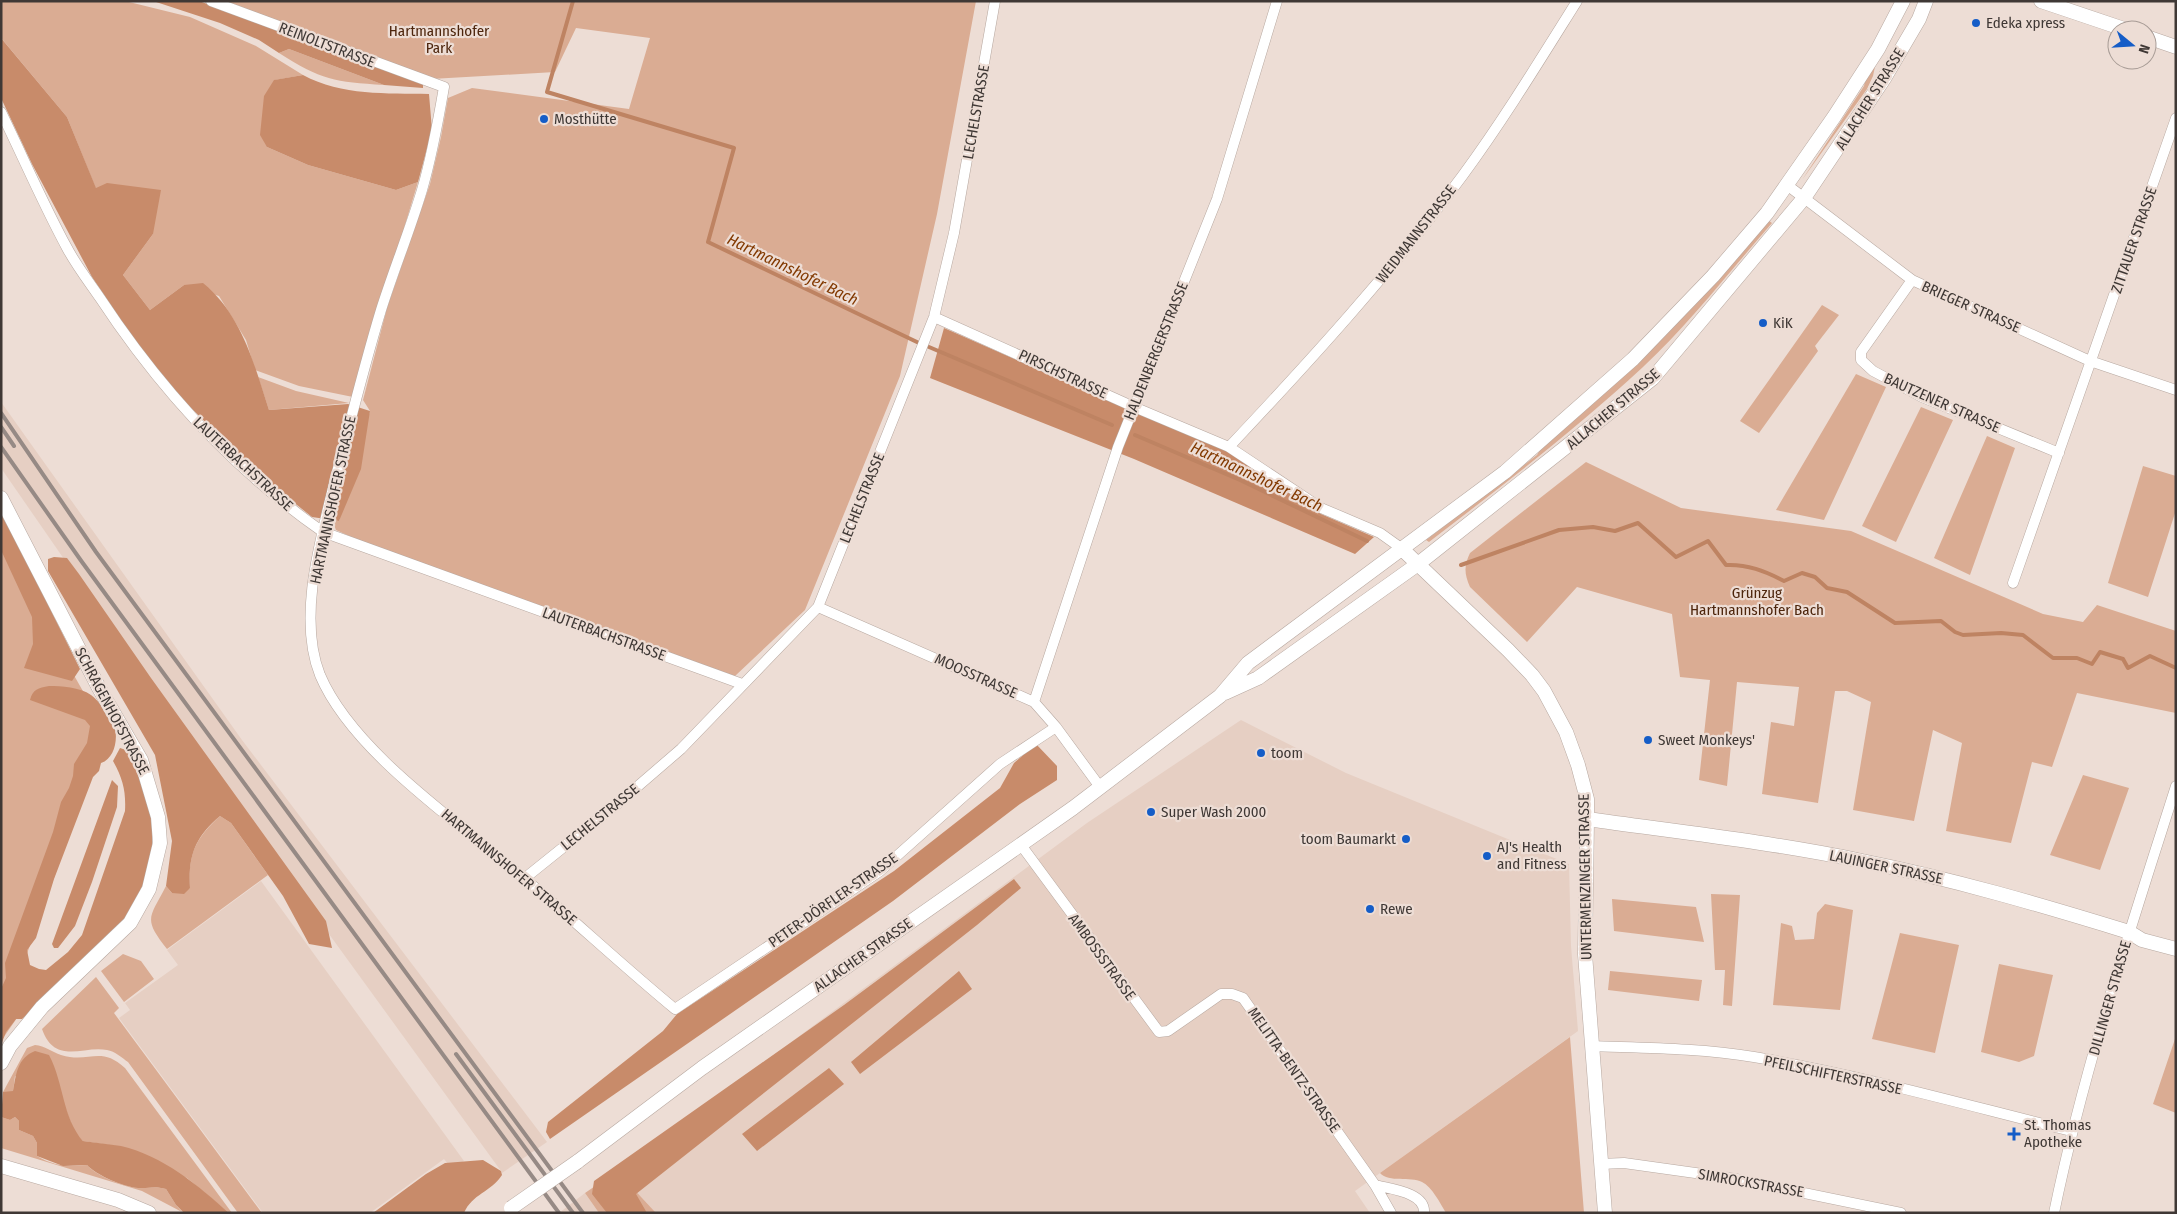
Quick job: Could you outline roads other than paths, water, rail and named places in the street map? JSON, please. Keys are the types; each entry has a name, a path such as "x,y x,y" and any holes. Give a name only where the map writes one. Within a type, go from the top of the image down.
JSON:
{"main road":[{"name":"ALLACHER STRASSE","path":"1220,696 1248,663 1505,472 1633,359 1713,276 1787,186 1878,49 1903,1"},
{"name":"ALLACHER STRASSE","path":"508,1210 577,1162 702,1068 1021,845 1220,696 1258,678 1418,564 1653,378 1804,198 1885,77 1919,18 1926,1"},
{"path":"2042,1 2107,23"},
{"path":"2157,40 2176,47"},
{"name":"SCHRAGENHOFSTRASSE","path":"1,1063 10,1046 42,1007 130,923 149,889 160,843 158,817 141,760 99,688 2,502"},
{"name":"UNTERMENZINGER STRASSE","path":"1401,548 1532,675 1544,691 1566,732 1576,757 1587,799 1584,938 1605,1213"},
{"name":"LAUINGER STRASSE","path":"1588,819 1811,851 1870,862 2010,895 2129,932 2142,940 2176,948"},
{"path":"1,1166 118,1200 149,1213"}],"street":[{"name":"REINOLTSTRASSE","path":"210,1 444,87"},
{"name":"LECHELSTRASSE","path":"525,878 616,805 681,748 818,607 934,317 954,233 995,1"},
{"name":"HALDENBERGERSTRASSE","path":"1034,702 1118,447 1217,199 1277,1"},
{"name":"WEIDMANNSTRASSE","path":"1229,447 1297,376 1370,292 1463,175 1536,67 1577,1"},
{"name":"HARTMANNSHOFER STRASSE","path":"444,87 437,135 423,187 370,349 323,532 310,612 311,644 320,675 334,699 356,730 383,760 438,809 525,878 675,1010"},
{"name":"LAUTERBACHSTRASSE","path":"1,112 68,249 133,348 181,406 252,477 323,532 742,684"},
{"name":"ZITTAUER STRASSE","path":"2090,361 2124,272 2176,118"},
{"name":"BRIEGER STRASSE","path":"1787,186 1912,280 2090,361 2176,390"},
{"name":"BAUTZENER STRASSE","path":"1912,280 1861,352 1861,360 1873,371 1922,397 2060,453"},
{"name":"PIRSCHSTRASSE","path":"934,317 1134,407 1229,447 1321,508 1380,533 1401,548"},
{"path":"2013,583 2060,453 2090,361"},
{"name":"MOOSSTRASSE","path":"818,607 1034,702 1056,727 1100,787"},
{"name":"PETER-DÖRFLER-STRASSE","path":"675,1010 880,871 1000,764 1056,727"},
{"name":"DILLINGER STRASSE","path":"2054,1213 2071,1131 2129,932 2176,786"},
{"name":"AMBOSSSTRASSE","path":"1021,845 1155,1028 1163,1033 1168,1032 1196,1011"},
{"name":"MELITTA-BENTZ-STRASSE","path":"1196,1011 1221,994 1232,994 1243,998 1375,1185 1391,1213"},
{"name":"PFEILSCHIFTERSTRASSE","path":"1591,1046 1690,1050 1753,1057 1886,1086 2071,1131"},
{"name":"SIMROCKSTRASSE","path":"1600,1164 1624,1163 1731,1178 1902,1213"},
{"path":"1375,1185 1419,1199 1424,1208 1424,1213"}],"waterway":[{"name":"Hartmannshofer Bach","path":"573,1 547,92 734,148 708,242 919,343"},
{"name":"Hartmannshofer Bach","path":"929,347 1112,425"},
{"name":"Hartmannshofer Bach","path":"1135,435 1240,480 1367,541"},
{"name":"Hartmannshofer Bach","path":"1461,565 1559,530 1593,527 1615,531 1638,523 1676,557 1708,541 1726,565 1756,569 1784,581 1802,573 1815,577 1827,588 1847,592 1895,623 1941,621 1955,632 1963,635 2001,633 2023,635 2053,658 2077,658 2092,664 2100,652 2123,659 2128,668 2150,656 2176,668"}],"railway":[{"path":"1,413 96,552 583,1213"},
{"path":"1,427 14,446"},
{"path":"1,447 82,562 559,1213"},
{"path":"456,1054 573,1213"}],"place":[{"name":"Edeka xpress","path":"1976,23"},
{"name":"Mosthütte","path":"544,119"},
{"name":"KiK","path":"1763,323"},
{"name":"Sweet Monkeys'","path":"1648,740"},
{"name":"toom","path":"1261,753"},
{"name":"Super Wash 2000","path":"1151,812"},
{"name":"toom Baumarkt","path":"1406,839"},
{"name":"AJ's Health and Fitness","path":"1487,856"},
{"name":"Rewe","path":"1370,909"},
{"name":"St. Thomas Apotheke","path":"2014,1134"}],"park label":[{"name":"Hartmannshofer Park","path":"439,40"},
{"name":"Grünzug Hartmannshofer Bach","path":"1757,602"}]}
